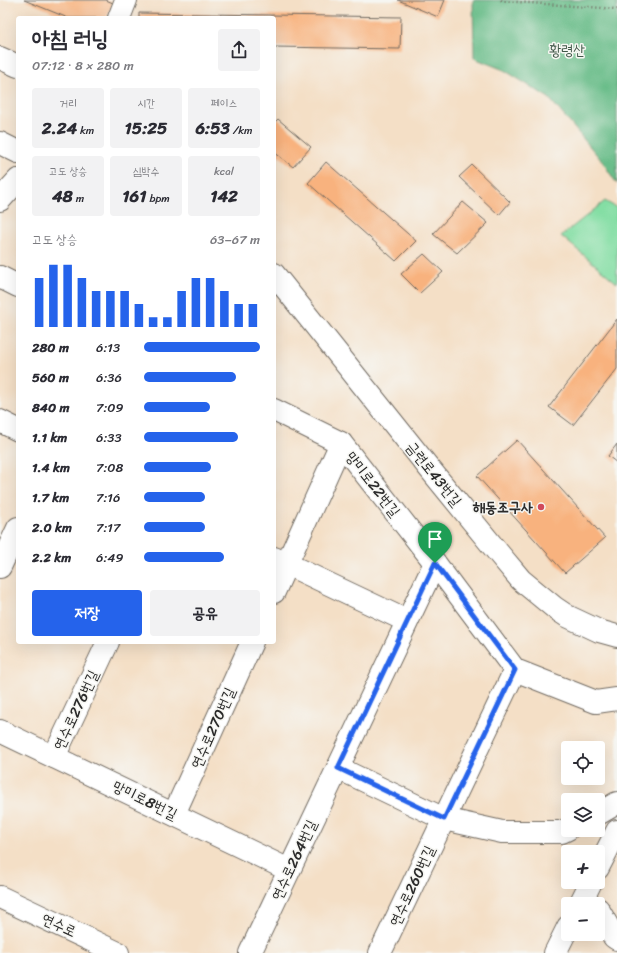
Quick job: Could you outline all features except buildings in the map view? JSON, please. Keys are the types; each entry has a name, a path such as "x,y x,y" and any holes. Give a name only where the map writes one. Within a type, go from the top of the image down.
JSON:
{"street":[{"path":"120,16 126,0"},
{"path":"0,58 16,65"},
{"path":"0,143 16,151"},
{"path":"0,200 16,182"},
{"path":"0,277 16,285"},
{"name":"금련로43번길","path":"276,281 521,580 567,616 599,631 617,636"},
{"name":"망미로22번길","path":"276,411 341,443 435,563 515,670"},
{"path":"0,421 16,429"},
{"path":"276,582 280,561 341,443"},
{"path":"0,567 16,532"},
{"path":"280,561 407,621"},
{"name":"연수로264번길","path":"250,953 435,563"},
{"name":"연수로276번길","path":"54,757 107,644"},
{"name":"연수로270번길","path":"174,814 251,644"},
{"path":"515,670 596,702 617,699"},
{"name":"연수로260번길","path":"380,953 515,670"},
{"name":"망미로8번길","path":"0,731 290,870"},
{"path":"338,768 444,819 502,832 561,832"},
{"path":"605,810 617,803"},
{"path":"605,854 617,831"},
{"name":"연수로","path":"0,897 118,953"},
{"path":"605,921 614,937 617,939"},
{"path":"555,953 561,941"}],"path":[{"path":"502,0 617,9"}],"green space":[{"name":"황령산","path":"473,0 617,0 617,184 602,161 549,98 504,70 474,58"},
{"path":"605,201 617,208 617,283 561,236"}],"place":[{"name":"해동조구사","path":"541,507"}],"route":[{"path":"435,563 515,670 444,819 338,768 435,563"}]}
